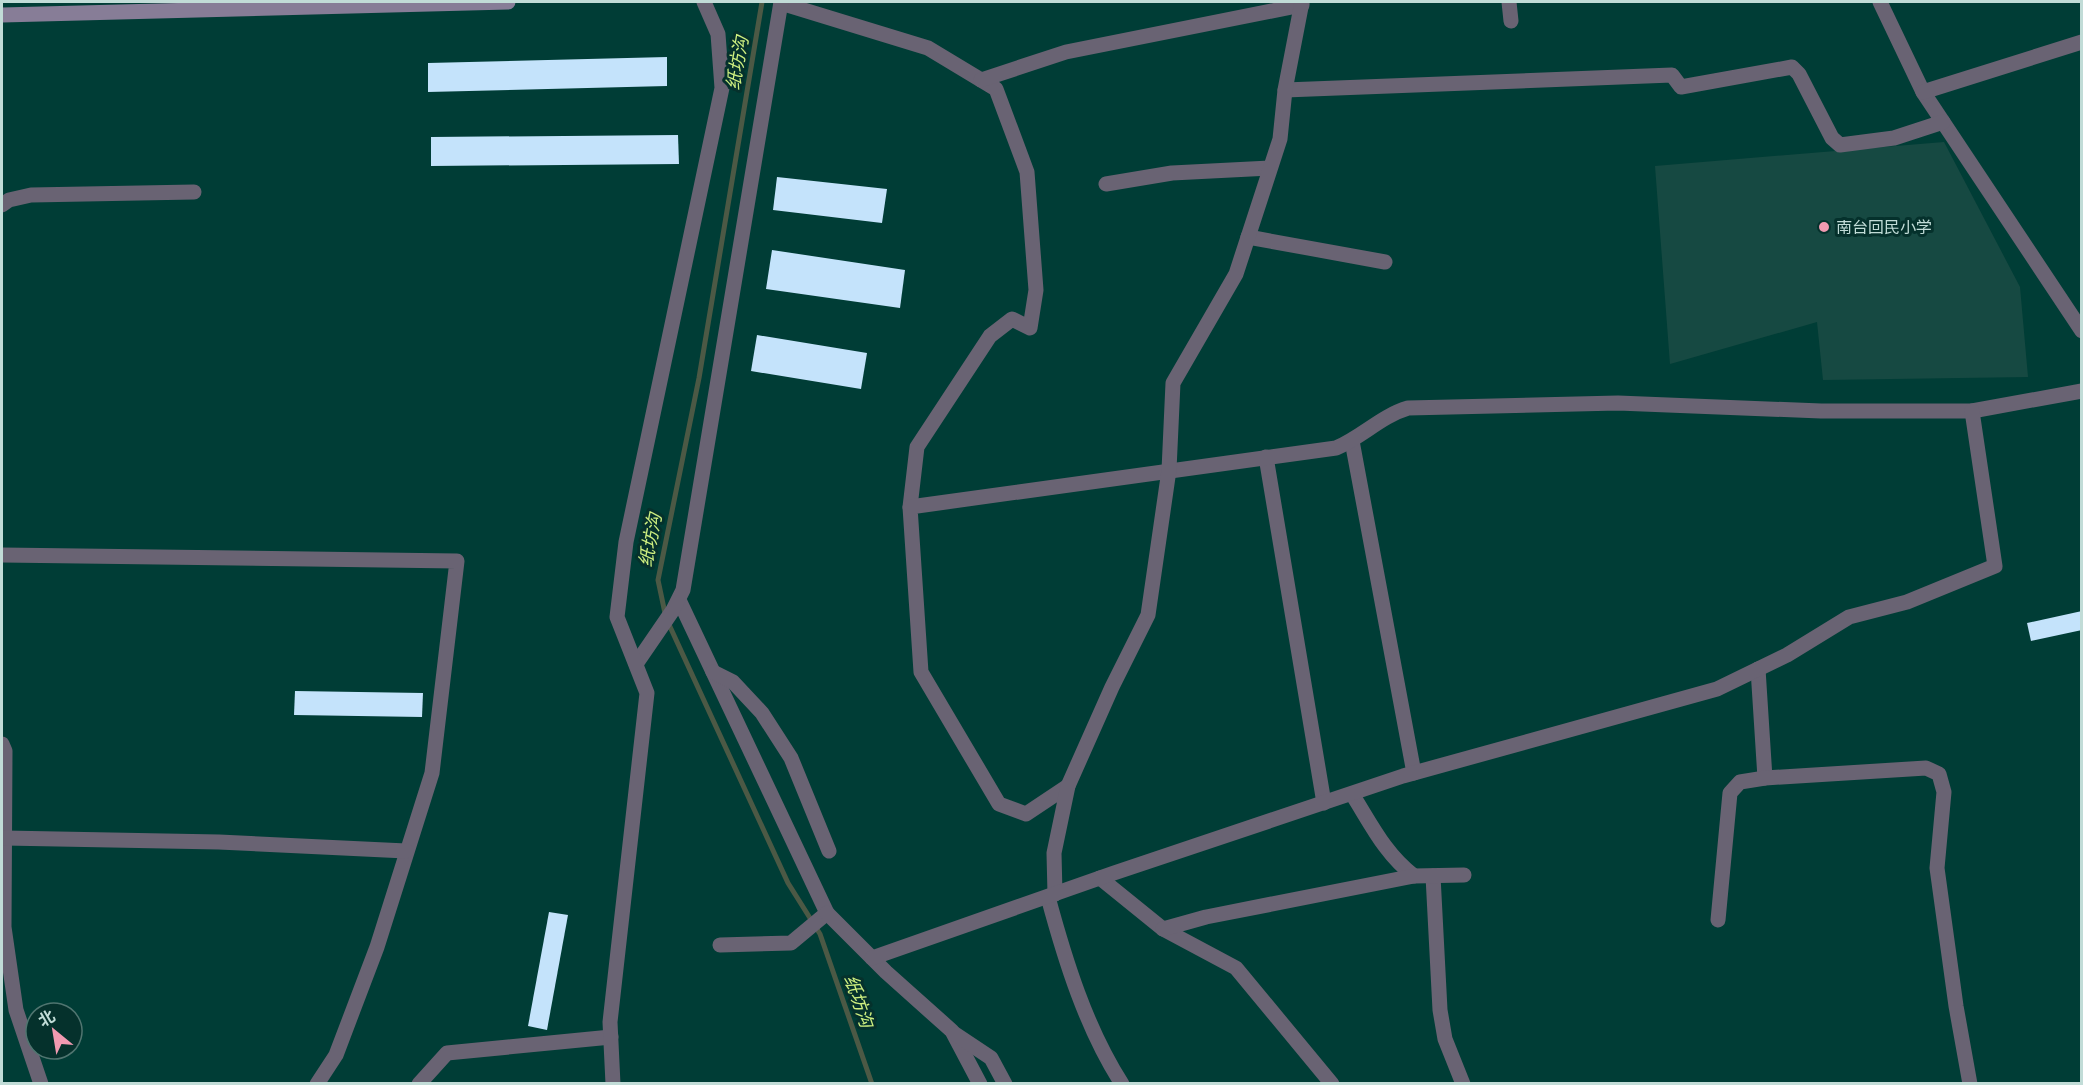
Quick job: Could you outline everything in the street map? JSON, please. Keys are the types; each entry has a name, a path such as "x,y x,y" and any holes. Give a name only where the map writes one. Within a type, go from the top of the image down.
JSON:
{"street":[{"path":"2,15 508,2"},
{"path":"614,1083 610,1022 647,693 617,617 626,542 722,88 718,34 704,2"},
{"path":"636,664 676,605 683,590 781,2 928,48 996,89 1027,172 1036,290 1030,328 1012,320 990,336 917,447 910,507 921,672 999,804 1026,814 1068,786"},
{"path":"1509,2 1511,21"},
{"path":"1880,2 1923,92 2082,331"},
{"path":"981,80 1065,52 1302,3 1285,90 1280,139 1236,274 1173,382 1169,470 1148,615 1112,687 1068,786 1054,853 1051,895 1062,950 1091,1024 1122,1083"},
{"path":"1923,92 2082,42"},
{"path":"1285,90 1672,75 1681,87 1792,67 1832,138 1840,145 1894,138 1943,122"},
{"path":"1106,184 1172,173 1270,168"},
{"path":"2,205 9,200 31,195 194,192"},
{"path":"1248,237 1385,262"},
{"path":"910,507 1336,448 1353,441 1392,413 1408,408 1618,403 1821,411 1972,411 2082,391"},
{"path":"872,958 1100,878 1414,773 1717,689 1787,655 1849,617 1908,602 1995,566 1972,411"},
{"path":"1353,441 1414,773"},
{"path":"1266,457 1324,803"},
{"path":"2,555 457,561 432,773 377,947 336,1055 317,1083"},
{"path":"676,605 713,672 817,922 872,958 952,1031 991,1058 1005,1083"},
{"path":"1758,669 1765,778"},
{"path":"713,672 733,681 768,722 791,758 829,851"},
{"path":"2,744 5,751 4,927 16,1010 41,1083"},
{"path":"1719,920 1730,793 1740,782 1765,778 1926,768 1939,774 1944,792 1937,868 1956,1006 1970,1083"},
{"path":"1352,794 1386,849 1397,863 1414,876"},
{"path":"4,838 219,842 406,851"},
{"path":"1163,929 1206,917 1414,876 1464,875"},
{"path":"1434,876 1442,1020 1445,1039 1462,1083"},
{"path":"1100,878 1163,929 1236,968 1332,1083"},
{"path":"720,945 791,944 817,922"},
{"path":"952,1031 980,1083"},
{"path":"419,1083 447,1053 611,1037"}],"shaded area":[{"name":"南台回民小学","path":"1944,142 2020,287 2028,377 1823,380 1817,322 1670,364 1655,166"}],"building":[{"path":"667,57 667,86 428,92 428,63"},
{"path":"678,135 679,164 431,166 431,137"},
{"path":"777,177 887,189 882,223 773,210"},
{"path":"772,250 905,270 900,308 766,289"},
{"path":"757,335 867,353 861,389 751,371"},
{"path":"2082,611 2082,630 2031,641 2027,623"},
{"path":"295,691 423,693 422,717 294,715"},
{"path":"549,912 568,915 547,1030 528,1026"}],"waterway":[{"name":"纸坊沟","path":"762,2 699,378 658,580 666,618 788,883 820,934 872,1084"}],"place":[{"name":"南台回民小学","path":"1824,227"}]}
